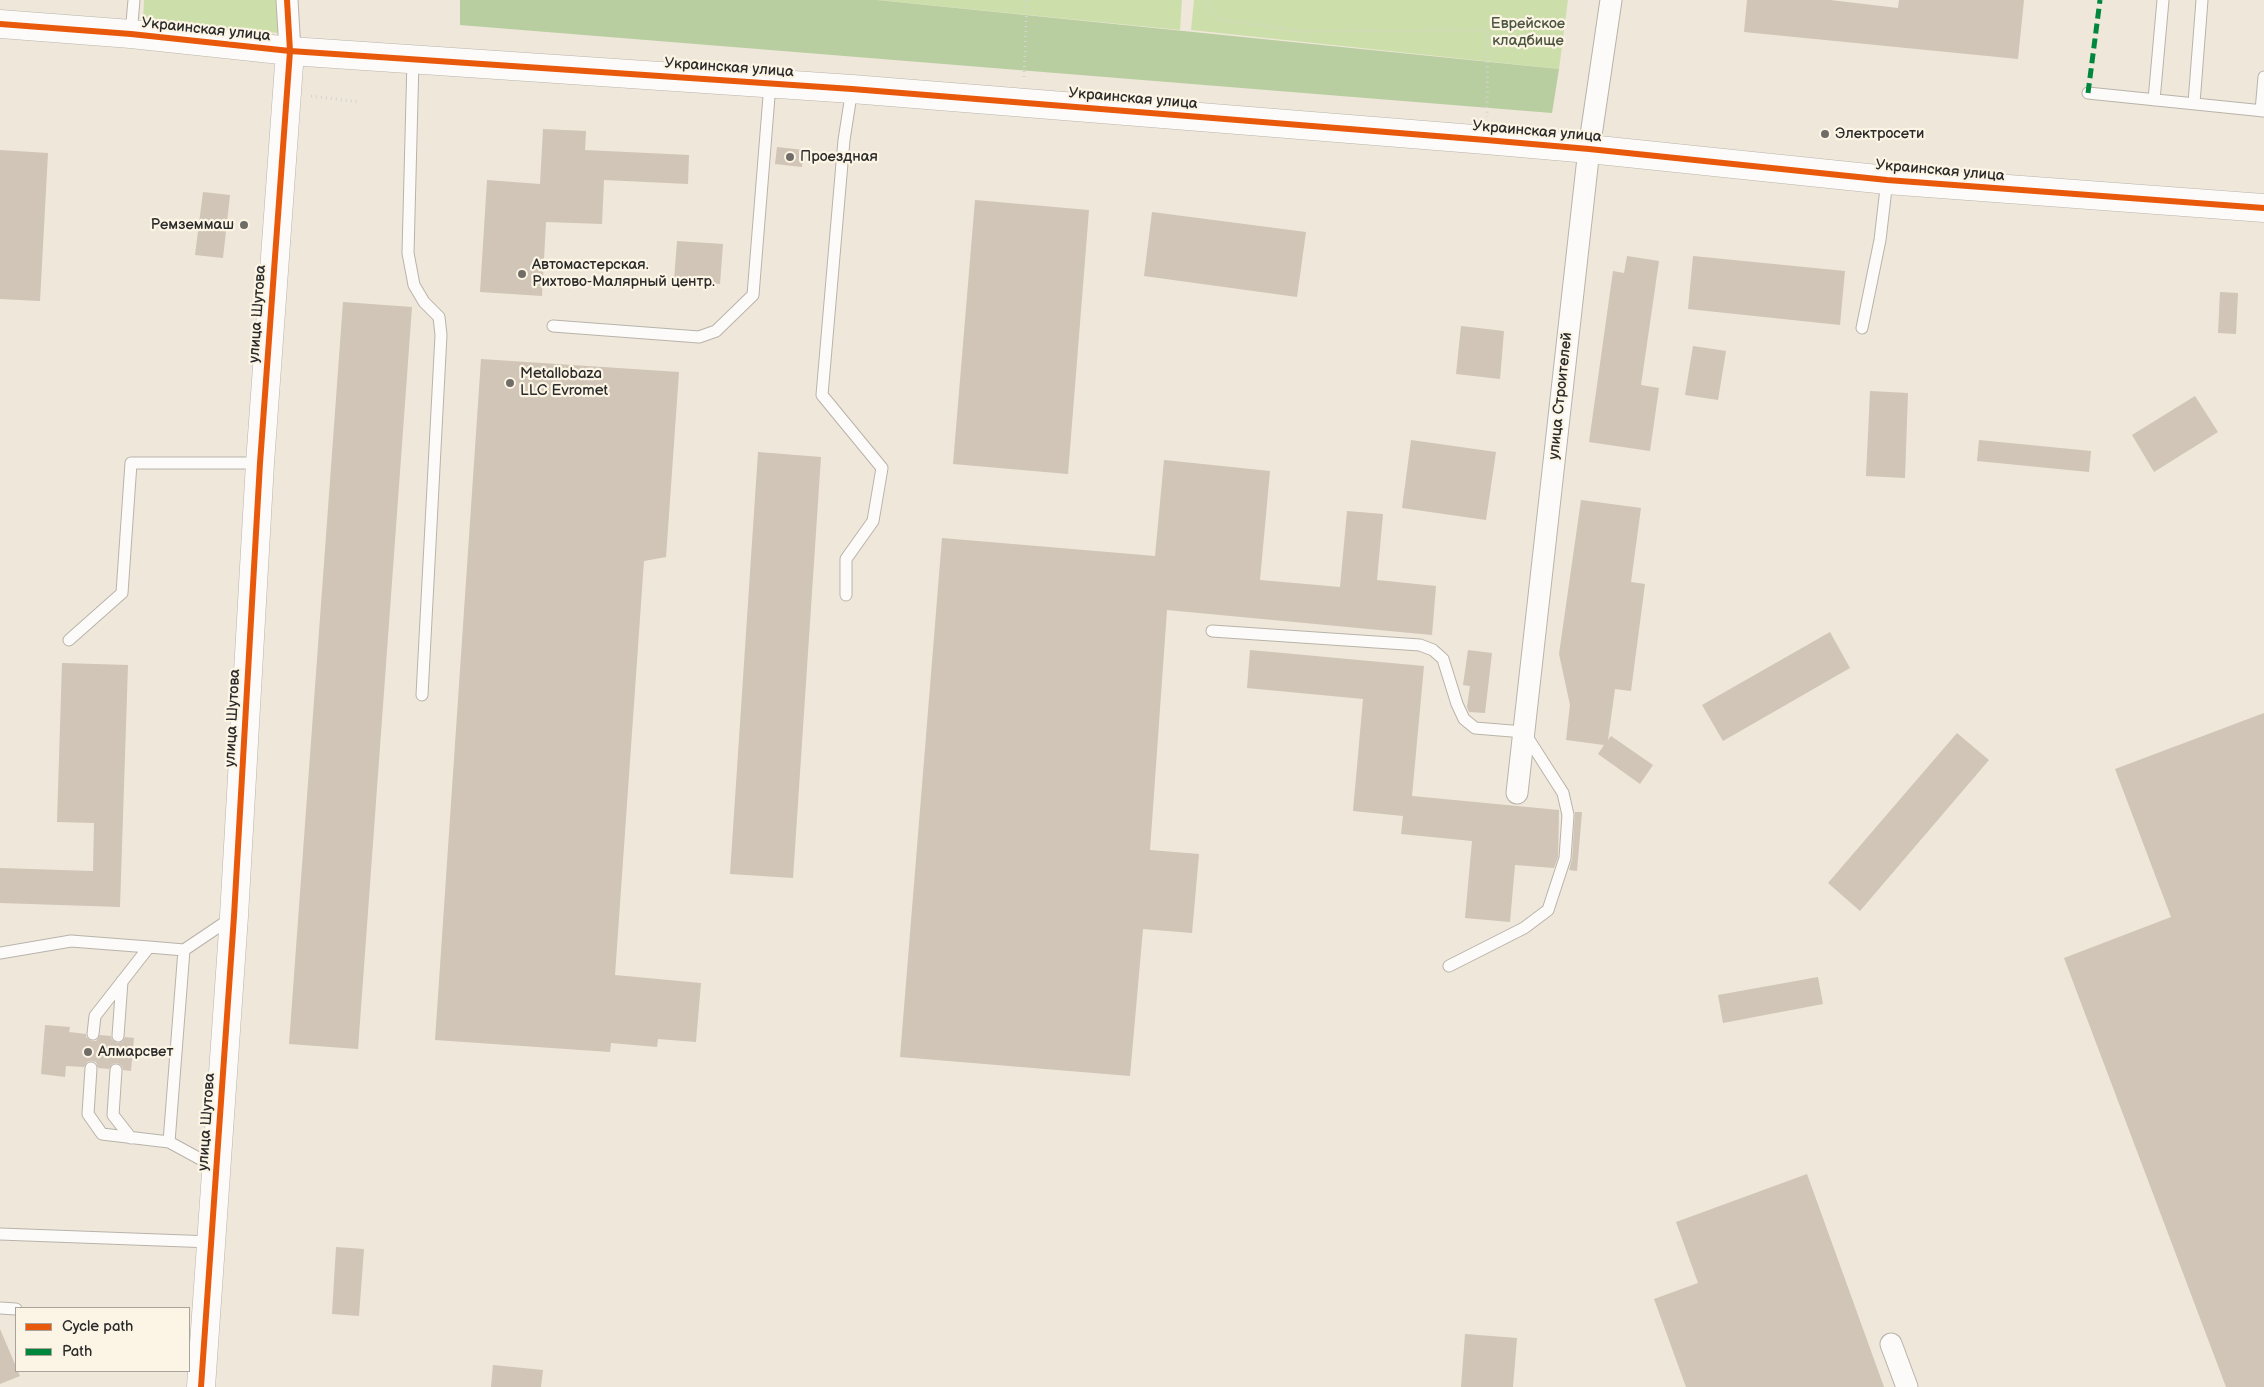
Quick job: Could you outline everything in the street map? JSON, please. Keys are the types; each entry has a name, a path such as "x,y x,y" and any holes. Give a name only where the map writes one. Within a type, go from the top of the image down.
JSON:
{"street":[{"path":"287,0 290,51"},
{"name":"улица Строителей","path":"1517,793 1589,149 1611,0"},
{"name":"Украинская улица","path":"0,24 131,34 290,51 852,89 1486,140 1887,180 2264,208"},
{"name":"улица Шутова","path":"201,1387 201,1325 212,1242 234,916 260,462 290,51"},
{"path":"1891,1344 1907,1387"}],"lane":[{"path":"131,34 134,0"},
{"path":"2154,100 2164,0"},
{"path":"2194,103 2202,0"},
{"path":"414,60 408,253 414,285 424,302 439,317 441,335 422,695"},
{"path":"2088,93 2262,111 2264,77"},
{"path":"553,326 699,336 716,332 753,294 770,84"},
{"path":"846,595 846,559 872,521 882,468 822,395 844,140 852,89"},
{"path":"1862,328 1880,240 1887,180"},
{"path":"69,640 122,593 131,462 260,462"},
{"path":"1212,631 1420,645 1433,650 1443,659 1456,704 1464,719 1475,728 1524,732 1563,793 1568,815 1565,858 1554,893 1548,910 1524,928 1449,966"},
{"path":"0,953 71,941 184,950 234,916"},
{"path":"93,1034 95,1016 149,947"},
{"path":"169,1142 184,950"},
{"path":"118,1036 122,981"},
{"path":"91,1068 88,1114 102,1134 169,1142 217,1168"},
{"path":"116,1070 113,1115 131,1138"},
{"path":"0,1234 212,1242"},
{"path":"0,1308 15,1309"}],"path":[{"path":"1024,78 1027,0"},
{"path":"1207,0 1217,19 1298,31 1488,30 1486,140"}],"green space":[{"path":"144,0 278,0 280,33 143,22"},
{"path":"460,0 877,0 1559,69 1552,113 460,25"},
{"path":"877,0 1182,0 1180,30"},
{"name":"Еврейское кладбище","path":"1194,0 1568,0 1559,69 1191,30"}],"building":[{"path":"1747,0 1830,0 1898,8 1899,0 2024,0 2018,59 1744,32"},
{"path":"543,129 586,131 585,150 689,155 688,184 604,180 602,224 546,222 542,296 480,292 487,180 540,184"},
{"name":"Проездная","path":"777,147 804,150 802,167 775,164"},
{"path":"0,150 48,153 40,301 0,299"},
{"path":"203,192 230,195 223,258 195,255"},
{"path":"975,200 1089,210 1068,474 953,464"},
{"path":"1152,212 1306,232 1297,297 1144,276"},
{"path":"677,241 723,244 720,284 674,280"},
{"path":"1627,256 1659,261 1641,385 1659,388 1650,451 1589,442 1613,271 1624,273"},
{"path":"1693,256 1845,271 1840,325 1688,309"},
{"path":"2220,292 2238,293 2236,334 2218,333"},
{"path":"343,302 412,307 358,1049 289,1044"},
{"path":"1461,326 1504,331 1500,379 1456,374"},
{"path":"1693,346 1726,351 1718,400 1685,395"},
{"path":"481,359 679,372 666,557 644,561 615,975 701,983 696,1042 658,1039 657,1047 611,1043 610,1052 435,1040"},
{"path":"1870,391 1908,393 1905,478 1866,476"},
{"path":"2195,396 2218,432 2154,472 2132,435"},
{"path":"1411,440 1496,452 1486,520 1402,508"},
{"path":"1979,440 2091,451 2089,472 1977,461"},
{"path":"758,452 821,457 793,878 730,874"},
{"path":"1164,460 1270,471 1260,580 1340,587 1347,511 1383,514 1377,580 1436,586 1432,635 1167,610 1150,850 1199,854 1192,933 1143,929 1130,1076 900,1057 942,538 1155,556"},
{"path":"1581,500 1641,508 1631,582 1645,584 1631,691 1615,689 1608,740 1611,736 1653,765 1640,784 1598,754 1604,745 1566,740 1570,705 1559,654"},
{"path":"1830,632 1850,668 1723,741 1702,705"},
{"path":"1250,650 1424,666 1412,796 1559,810 1558,857 1554,868 1515,865 1510,922 1465,918 1472,841 1401,834 1403,816 1353,811 1363,699 1247,688"},
{"path":"1468,650 1492,653 1485,713 1469,712 1467,707 1470,686 1463,685"},
{"path":"62,663 128,665 120,907 0,903 0,868 93,871 94,823 57,822"},
{"path":"2264,713 2264,1387 2226,1387 2064,958 2171,917 2115,769"},
{"path":"1957,733 1989,760 1860,911 1828,883"},
{"path":"1575,812 1582,812 1577,871 1569,870 1572,859"},
{"path":"1818,977 1823,1004 1723,1023 1718,995"},
{"name":"Алмарсвет","path":"45,1025 70,1027 69,1032 86,1034 86,1037 92,1041 96,1041 100,1035 111,1036 112,1040 117,1043 122,1042 125,1037 134,1038 131,1071 123,1070 122,1066 117,1063 112,1064 109,1069 98,1068 96,1062 91,1061 87,1062 84,1067 66,1066 65,1077 41,1074"},
{"path":"1807,1174 1884,1387 1686,1387 1654,1299 1698,1283 1676,1222"},
{"path":"336,1247 364,1249 359,1316 332,1314"},
{"path":"0,1329 15,1364 15,1372 18,1372 20,1376 0,1384"},
{"path":"1465,1334 1517,1338 1513,1387 1461,1387"},
{"path":"493,1365 543,1370 541,1387 491,1387"}],"marked path":[{"path":"2088,93 2100,0"}],"cycle path":[{"path":"201,1387 234,916 260,463 290,51 287,0"},
{"path":"0,24 131,34 290,51 852,89 1486,140 1887,180 2264,208"}],"place":[{"name":"Электросети","path":"1825,134"},
{"name":"Проездная","path":"790,157"},
{"name":"Ремземмаш","path":"244,225"},
{"name":"Автомастерская. Рихтово-Малярный центр.","path":"522,274"},
{"name":"Metallobaza LLC Evromet","path":"510,383"},
{"name":"Алмарсвет","path":"88,1052"}]}
